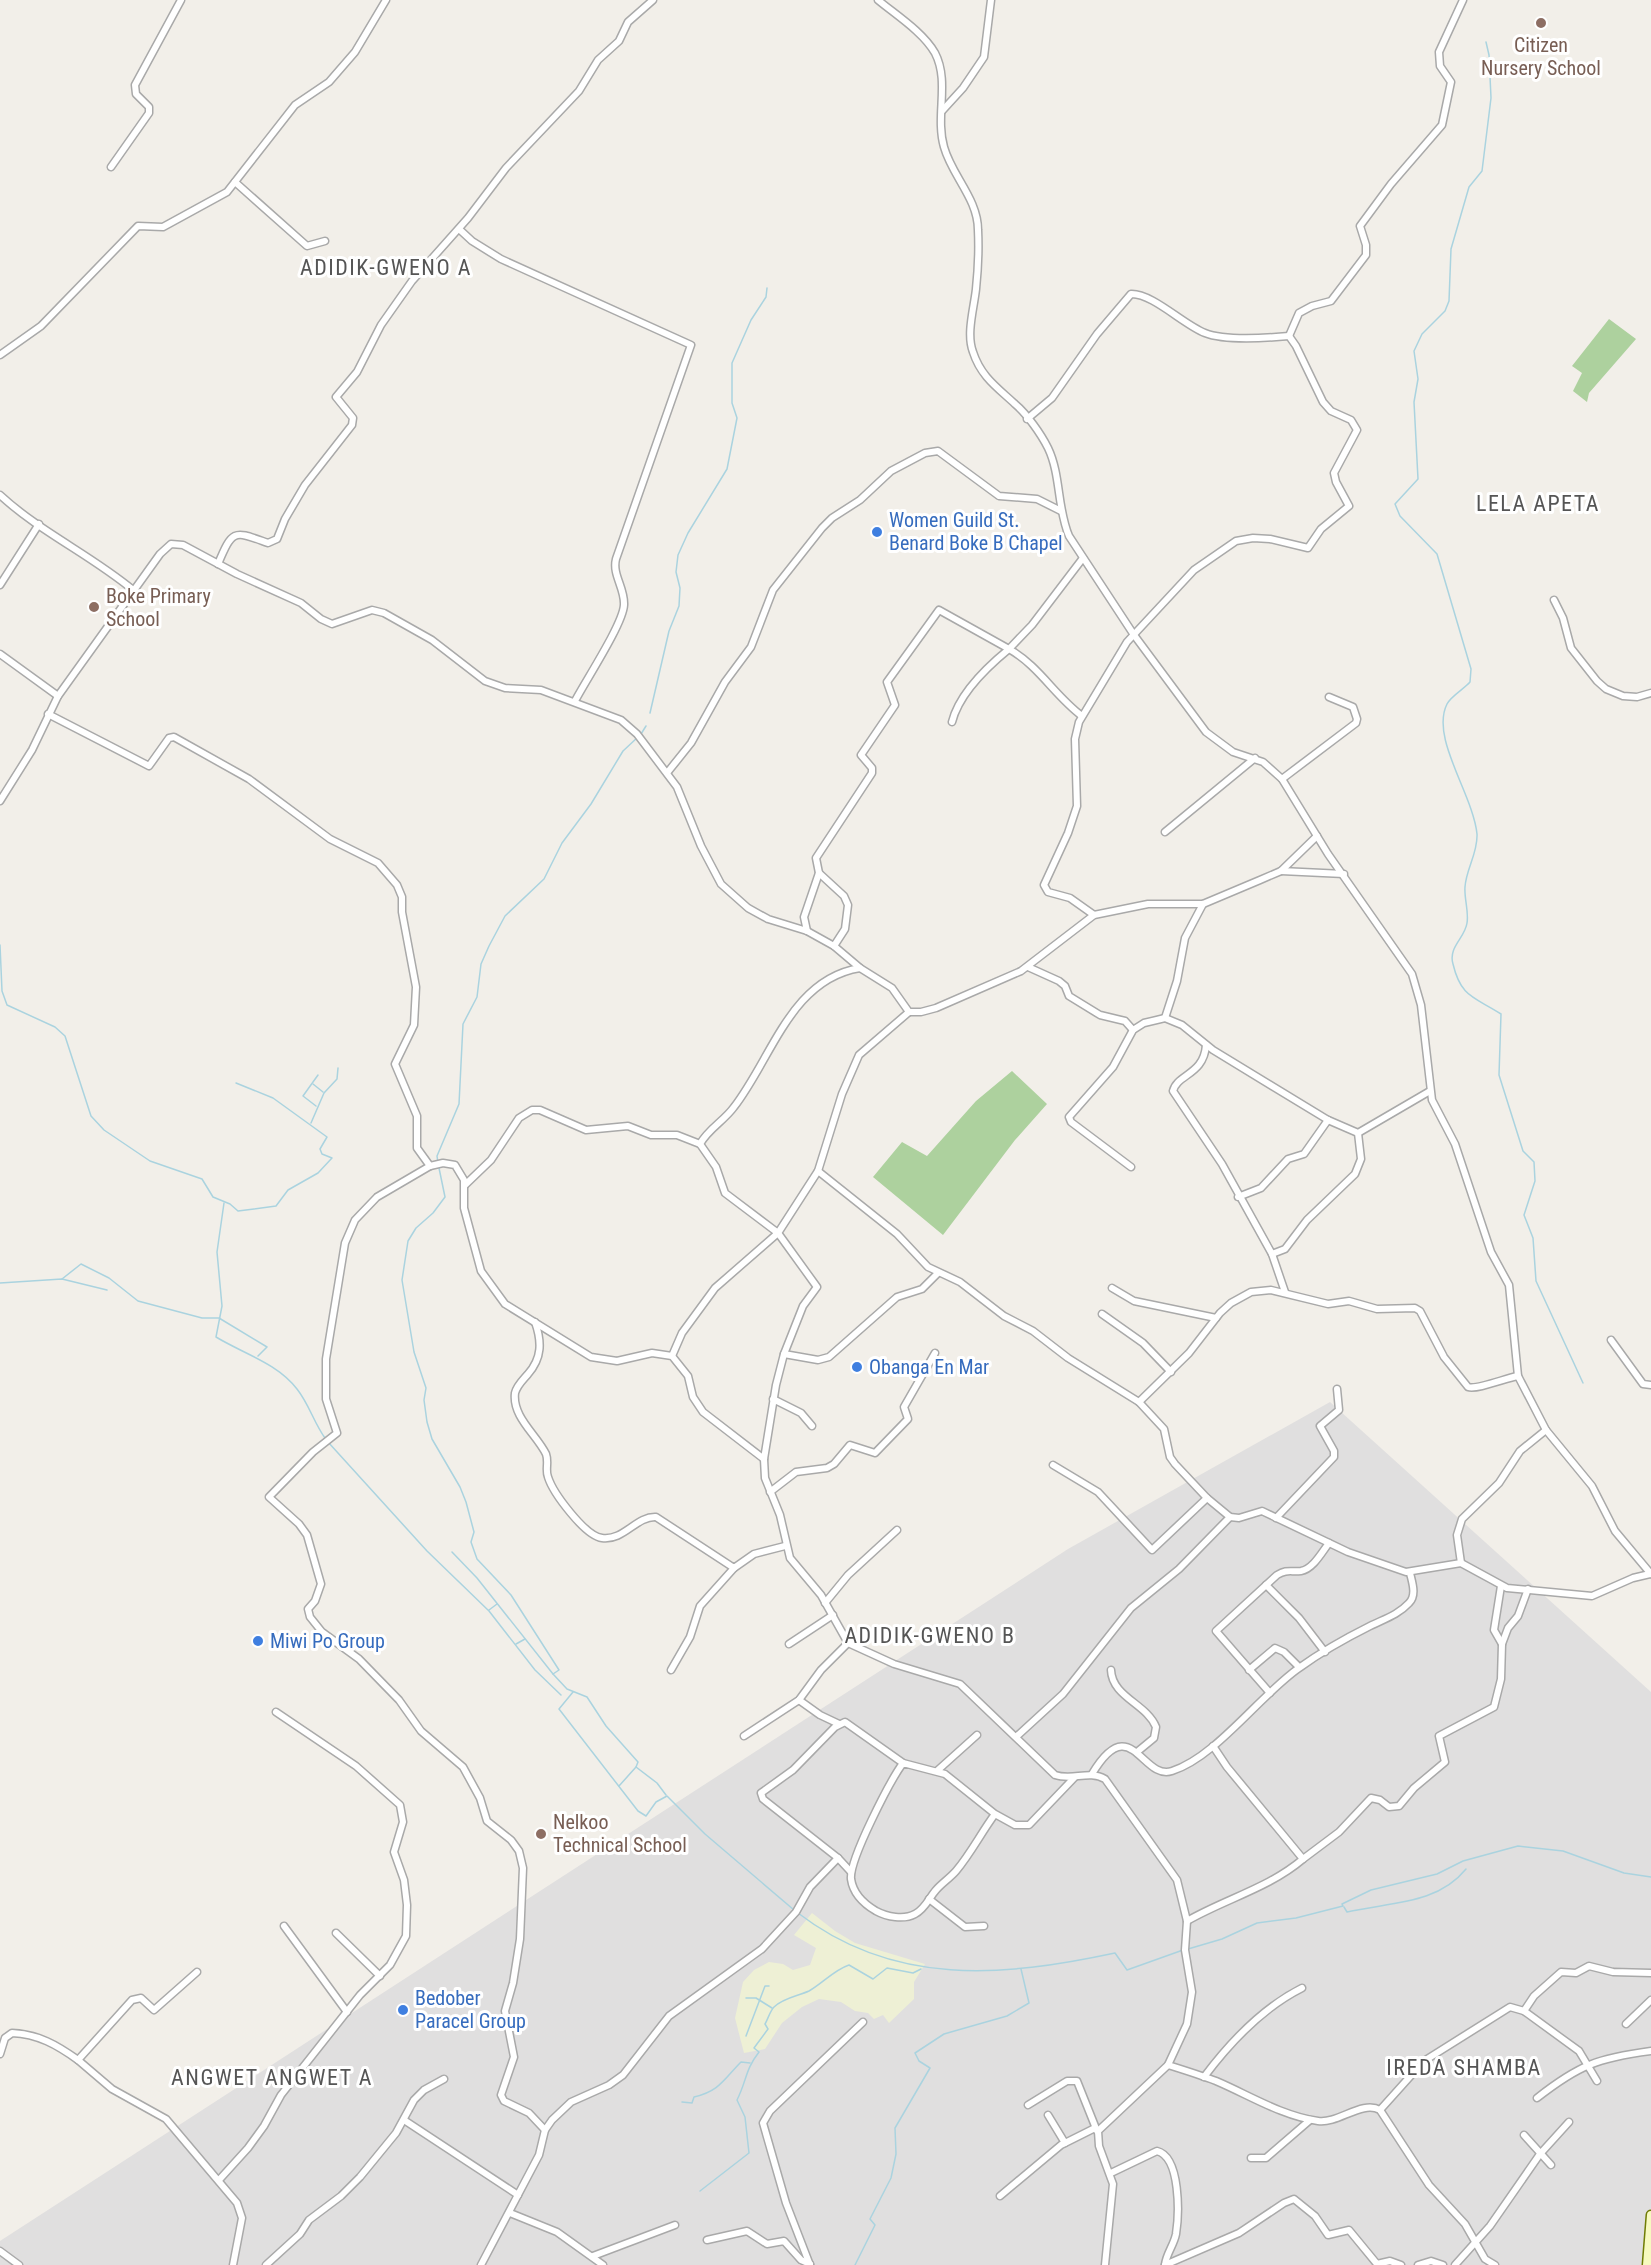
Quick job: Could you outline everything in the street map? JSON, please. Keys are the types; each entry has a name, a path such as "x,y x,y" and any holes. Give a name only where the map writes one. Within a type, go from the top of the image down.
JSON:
{"main road":[{"path":"1647,2265 1651,2215"}],"street":[{"path":"111,167 149,113 149,107 136,94 135,85 181,0"},
{"path":"0,355 41,326 138,226 163,228 192,210 218,199 235,182 295,105 329,82 355,52 386,0"},
{"path":"218,564 226,544 236,535 247,534 268,543 277,539 285,519 311,476 352,425 353,418 336,397 357,372 391,310 459,229 506,168 579,91 598,60 619,41 628,22 653,0"},
{"path":"818,1171 897,1234 924,1263 938,1273 960,1282 1004,1316 1033,1331 1068,1358 1139,1402 1164,1429 1172,1460 1207,1498 1230,1517 1239,1518 1259,1511 1378,1565 1410,1573 1461,1563 1477,1570 1501,1586 1528,1590 1592,1596 1633,1578 1651,1574 1618,1536 1592,1486 1546,1430 1518,1376 1509,1285 1491,1252 1455,1144 1435,1110 1430,1091 1418,990 1405,962 1317,836 1282,778 1272,768 1255,758 1233,752 1206,732 1134,635 1069,536 1061,511 1048,447 1015,404 992,385 973,354 970,341 977,287 978,222 973,205 944,148 940,130 941,70 935,53 924,40 878,0"},
{"path":"941,111 963,88 984,57 990,0"},
{"path":"1288,336 1299,313 1311,306 1331,301 1366,255 1366,245 1360,226 1391,184 1428,144 1445,120 1451,82 1439,63 1439,52 1463,0"},
{"path":"235,182 307,246 325,241"},
{"path":"459,229 472,241 501,259 691,345 616,559 615,570 624,592 623,616 575,701"},
{"path":"1027,419 1052,398 1097,334 1131,294 1145,298 1185,324 1209,335 1269,338 1288,336"},
{"path":"1094,915 1070,898 1048,892 1044,887 1076,812 1078,783 1075,740 1082,716 1114,659 1194,570 1224,548 1236,541 1253,538 1286,542 1308,548 1321,529 1349,506 1336,482 1334,473 1358,430 1351,420 1330,411 1323,402 1296,346 1288,336"},
{"path":"667,773 691,743 725,682 751,647 769,599 779,581 831,518 860,501 891,471 925,453 938,451 999,496 1037,499 1061,511"},
{"path":"0,495 39,524 104,566 133,590"},
{"path":"0,585 39,524"},
{"path":"0,801 32,750 58,696 133,590 160,554 171,544 183,544 218,564 301,603 327,622 337,623 365,612 376,611 432,640 485,681 505,688 541,690 575,701 629,725 667,773 681,795 695,833 721,884 748,908 768,919 807,931 834,946 860,968 892,988 909,1011"},
{"path":"952,722 957,710 978,680 1032,625 1083,558"},
{"path":"1554,600 1563,618 1571,648 1597,681 1606,689 1623,696 1637,697 1651,693"},
{"path":"807,931 805,909 819,873 816,858 872,773 872,768 861,755 895,705 887,682 939,610 1028,663 1058,695 1082,716"},
{"path":"0,654 58,696"},
{"path":"1282,778 1356,723 1357,713 1353,707 1329,697"},
{"path":"48,714 149,766 169,738 174,737 249,779 330,839 372,859 390,875 402,897 403,921 416,987 414,1025 398,1052 395,1064 417,1116 415,1144 430,1166"},
{"path":"1165,832 1255,758"},
{"path":"1281,871 1317,836"},
{"path":"672,1356 682,1333 715,1288 778,1233 818,1171 842,1094 859,1055 909,1011 924,1012 948,1004 1028,967 1094,915 1149,904 1203,904 1281,871 1298,870 1344,874"},
{"path":"819,873 844,896 848,904 845,929 834,946"},
{"path":"1164,1018 1177,981 1185,938 1203,904"},
{"path":"1028,967 1059,981 1065,986 1069,996 1100,1015 1125,1021 1133,1030"},
{"path":"700,1144 734,1107 798,1006 831,977 860,968"},
{"path":"1131,1167 1071,1122 1069,1117 1113,1067 1133,1030 1144,1023 1164,1018 1182,1025 1206,1045 1328,1120 1358,1133"},
{"path":"1206,1045 1200,1065 1175,1085 1173,1091 1222,1164 1238,1197 1272,1254 1285,1292"},
{"path":"1358,1133 1430,1091"},
{"path":"465,1185 491,1160 519,1118 532,1110 540,1110 586,1130 628,1126 651,1135 683,1137 700,1144 716,1167 725,1193 778,1233 817,1287 803,1306 784,1354 773,1399 764,1459 765,1478 782,1523 785,1546 794,1564 825,1603 848,1643 894,1664 960,1684 1050,1773 1060,1777 1074,1778 1092,1774 1106,1757 1119,1747 1129,1747 1158,1771 1170,1772 1213,1746 1299,1667 1368,1626 1389,1618 1410,1603 1413,1591 1410,1573"},
{"path":"1238,1197 1261,1188 1288,1159 1304,1154 1328,1120"},
{"path":"1272,1254 1285,1249 1307,1220 1355,1173 1361,1160 1358,1133"},
{"path":"545,2130 529,2113 504,2101 501,2095 514,2057 505,2011 515,1974 520,1940 523,1868 519,1851 511,1839 487,1821 480,1798 463,1767 421,1731 399,1700 359,1659 322,1632 310,1617 308,1609 315,1601 321,1584 306,1535 298,1524 269,1497 313,1452 337,1433 326,1400 326,1359 345,1243 352,1226 377,1197 430,1166 443,1163 455,1165 465,1185 464,1208 481,1271 508,1307 571,1347 595,1359 617,1361 652,1353 672,1356 688,1376 693,1397 703,1412 764,1459"},
{"path":"784,1354 818,1360 829,1357 897,1297 922,1289 938,1273"},
{"path":"1112,1288 1134,1301 1216,1318"},
{"path":"1139,1402 1197,1345 1216,1318 1231,1303 1251,1292 1266,1289 1328,1304 1349,1301 1377,1309 1415,1308 1420,1311 1444,1358 1468,1387 1473,1389 1496,1380 1518,1376"},
{"path":"1102,1314 1134,1336 1171,1372"},
{"path":"534,1322 540,1342 539,1355 518,1387 516,1400 526,1426 546,1456 549,1478 578,1521 590,1533 607,1538 623,1533 646,1518 656,1517 734,1568"},
{"path":"1611,1340 1643,1384 1651,1385"},
{"path":"770,1492 796,1472 809,1468 827,1468 834,1464 850,1444 870,1452 880,1450 908,1419 904,1407 935,1353"},
{"path":"1276,1518 1334,1456 1334,1451 1320,1426 1339,1410 1337,1389"},
{"path":"773,1399 801,1413 812,1426"},
{"path":"1461,1563 1457,1535 1462,1519 1500,1483 1520,1451 1546,1430"},
{"path":"1053,1465 1098,1492 1152,1550 1207,1498"},
{"path":"1016,1737 1063,1694 1131,1608 1175,1573 1230,1517"},
{"path":"825,1603 848,1575 897,1530"},
{"path":"1270,1693 1216,1631 1286,1569 1302,1571 1309,1567 1329,1544"},
{"path":"671,1670 687,1644 700,1606 734,1568 745,1558 785,1546"},
{"path":"1266,1585 1299,1618 1325,1652"},
{"path":"1501,1586 1494,1630 1502,1644"},
{"path":"1187,1921 1227,1900 1274,1881 1339,1832 1371,1798 1396,1808 1414,1788 1445,1762 1439,1736 1495,1704 1501,1679 1502,1644 1508,1628 1518,1616 1528,1590"},
{"path":"789,1644 833,1616"},
{"path":"744,1736 799,1700 821,1670 848,1643"},
{"path":"1249,1670 1275,1648 1284,1652 1299,1667"},
{"path":"1111,1670 1114,1683 1151,1718 1156,1727 1154,1738 1137,1752"},
{"path":"799,1700 820,1715 839,1724"},
{"path":"219,2180 248,2148 264,2126 281,2095 347,2012 380,1976 399,1951 406,1936 407,1905 404,1880 394,1852 401,1832 402,1810 394,1798 357,1766 276,1712"},
{"path":"851,1872 838,1858 761,1795 764,1788 793,1770 839,1724 845,1722 903,1763 938,1770 950,1776 995,1814 1015,1826 1029,1825 1074,1778"},
{"path":"938,1770 977,1735"},
{"path":"1213,1746 1227,1767 1303,1859"},
{"path":"903,1763 884,1794 851,1872 853,1886 858,1896 883,1915 901,1917 914,1915 958,1868 995,1814"},
{"path":"1000,2196 1065,2143 1096,2129 1168,2065 1187,2024 1192,2002 1191,1980 1185,1950 1187,1921 1177,1880 1110,1784 1092,1774"},
{"path":"481,2265 539,2155 545,2130 562,2109 571,2102 609,2085 623,2075 669,2016 762,1949 796,1912 810,1887 838,1858"},
{"path":"929,1899 965,1927 984,1926"},
{"path":"284,1926 347,2012"},
{"path":"336,1934 380,1976"},
{"path":"1524,2011 1534,1996 1561,1972 1576,1973 1589,1966 1613,1972 1651,1973"},
{"path":"78,2060 132,2000 141,1998 154,2010 197,1972"},
{"path":"1204,2077 1222,2054 1256,2019 1273,2005 1302,1988"},
{"path":"1626,2024 1651,2000"},
{"path":"1380,2110 1424,2061 1436,2052 1470,2035 1510,2007 1524,2011 1574,2047 1588,2063 1597,2081"},
{"path":"810,2264 786,2204 763,2123 770,2111 863,2022"},
{"path":"0,2054 4,2038 12,2033 42,2038 78,2060 112,2089 166,2119 219,2180 241,2211 233,2265"},
{"path":"1537,2098 1588,2063 1604,2058 1651,2051"},
{"path":"1168,2065 1204,2077 1272,2107 1310,2120 1330,2122 1364,2109 1380,2110 1429,2185 1476,2241 1485,2259 1495,2265"},
{"path":"267,2265 300,2234 309,2220 341,2196 360,2177 404,2120 414,2100 424,2090 444,2079"},
{"path":"1028,2105 1073,2080 1082,2089 1113,2184 1105,2265"},
{"path":"1048,2115 1065,2143"},
{"path":"404,2120 518,2195"},
{"path":"1251,2158 1266,2158 1310,2120"},
{"path":"1455,2265 1490,2226 1540,2154 1569,2122"},
{"path":"1524,2135 1551,2164"},
{"path":"1110,2173 1157,2151 1167,2158 1175,2175 1177,2186 1176,2234 1165,2265"},
{"path":"1165,2265 1239,2233 1284,2203 1294,2199 1314,2216 1325,2232 1332,2235 1349,2230 1377,2264 1390,2261 1401,2265"},
{"path":"510,2213 547,2226 603,2265"},
{"path":"593,2256 675,2225"},
{"path":"708,2240 747,2231 768,2244 784,2241 798,2257 810,2264"},
{"path":"0,2251 19,2265"},
{"path":"1418,2265 1431,2262 1443,2265"}],"shaded area":[{"path":"1330,1402 1651,1692 1651,2265 0,2265 0,2241 1068,1549"}],"green space":[{"path":"1609,319 1636,339 1589,393 1587,402 1573,391 1582,373 1572,366"},
{"path":"1012,1071 1047,1104 1015,1140 943,1235 873,1177 902,1142 927,1156 976,1101"},
{"path":"812,1913 855,1943 925,1964 914,1982 914,1999 889,2023 883,2015 874,2019 868,2013 855,2011 841,2002 819,1999 802,2007 782,2023 765,2049 744,2053 735,2018 743,1982 754,1970 769,1962 783,1964 793,1970 810,1965 816,1948 794,1935"}],"waterway":[{"path":"1486,42 1489,55 1491,98 1482,171 1469,187 1451,249 1449,301 1445,311 1422,334 1414,351 1418,379 1414,402 1418,479 1395,504 1400,516 1437,554 1471,669 1470,682 1449,701 1443,718 1448,750 1474,818 1477,834 1476,848 1465,887 1466,928 1452,958 1456,975 1465,990 1476,1000 1501,1014 1499,1075 1523,1151 1534,1162 1535,1181 1524,1215 1533,1238 1536,1281 1583,1383"},
{"path":"650,713 669,631 679,606 680,588 676,572 678,555 688,533 727,469 737,418 732,403 732,363 751,320 766,297 767,288"},
{"path":"641,734 646,726"},
{"path":"438,1163 437,1156 459,1104 463,1024 477,997 481,964 489,946 505,916 544,879 562,843 591,804 623,751 638,737"},
{"path":"0,945 2,991 7,1005 55,1027 65,1036 91,1116 104,1130 150,1161 202,1179 213,1197 230,1204 238,1211 276,1206 288,1190 318,1173 332,1158 322,1154 320,1149 327,1137 273,1098 236,1083"},
{"path":"311,1123 324,1093 337,1079 338,1068"},
{"path":"316,1106 303,1096 318,1075"},
{"path":"313,1084 323,1092"},
{"path":"439,1168 445,1197 433,1213 416,1228 408,1241 402,1280 414,1352 426,1388 424,1400 427,1422 432,1439 460,1487 466,1502 474,1532 471,1542 477,1559 511,1595 559,1670 553,1674"},
{"path":"224,1203 217,1252 222,1306 216,1337 270,1366 289,1380 301,1395 325,1438"},
{"path":"62,1279 81,1264 109,1278 138,1301 202,1318 219,1318 267,1347 258,1356"},
{"path":"0,1283 62,1279 107,1290"},
{"path":"328,1442 427,1551 489,1611 535,1670 561,1695"},
{"path":"452,1552 477,1578 553,1674 567,1689 587,1697 606,1726 638,1762 636,1767"},
{"path":"489,1610 497,1604"},
{"path":"516,1644 525,1639"},
{"path":"573,1692 559,1709 638,1811 646,1816 656,1802 667,1796 705,1834 794,1910"},
{"path":"619,1786 636,1767 657,1783 666,1795"},
{"path":"1188,1949 1222,1939 1257,1923 1296,1918 1343,1906 1342,1904 1371,1890 1437,1874 1463,1861 1518,1846 1563,1851 1624,1873 1651,1877"},
{"path":"1344,1907 1347,1912 1427,1896 1454,1881 1466,1869"},
{"path":"798,1913 835,1937 872,1954 911,1965 950,1970 1032,1967 1115,1953 1127,1970 1183,1950"},
{"path":"700,2191 749,2153 745,2117 737,2100 751,2064 759,2052 754,2048 768,2029 765,2024 774,2007 786,1999 809,1991 838,1970 849,1965 873,1979 887,1968 913,1973 921,1969"},
{"path":"855,2265 875,2225 870,2219 891,2178 896,2154 895,2128 930,2068 919,2061 915,2053 944,2034 1007,2016 1029,2003 1021,1969"},
{"path":"746,2036 765,1986 769,1986"},
{"path":"746,1998 756,1998 772,2008"},
{"path":"682,2102 692,2103 694,2097 721,2084 741,2062 750,2063"}],"place":[{"name":"Citizen Nursery School","path":"1541,23"},
{"name":"Women Guild St. Benard Boke B Chapel","path":"877,532"},
{"name":"Boke Primary School","path":"94,607"},
{"name":"Obanga En Mar","path":"857,1367"},
{"name":"Miwi Po Group","path":"258,1641"},
{"name":"Nelkoo Technical School","path":"541,1834"},
{"name":"Bedober Paracel Group","path":"403,2010"}],"district":[{"name":"ADIDIK-GWENO A","path":"386,267"},
{"name":"LELA APETA","path":"1538,503"},
{"name":"ADIDIK-GWENO B","path":"930,1635"},
{"name":"IREDA SHAMBA","path":"1464,2067"},
{"name":"ANGWET ANGWET A","path":"272,2077"}]}
